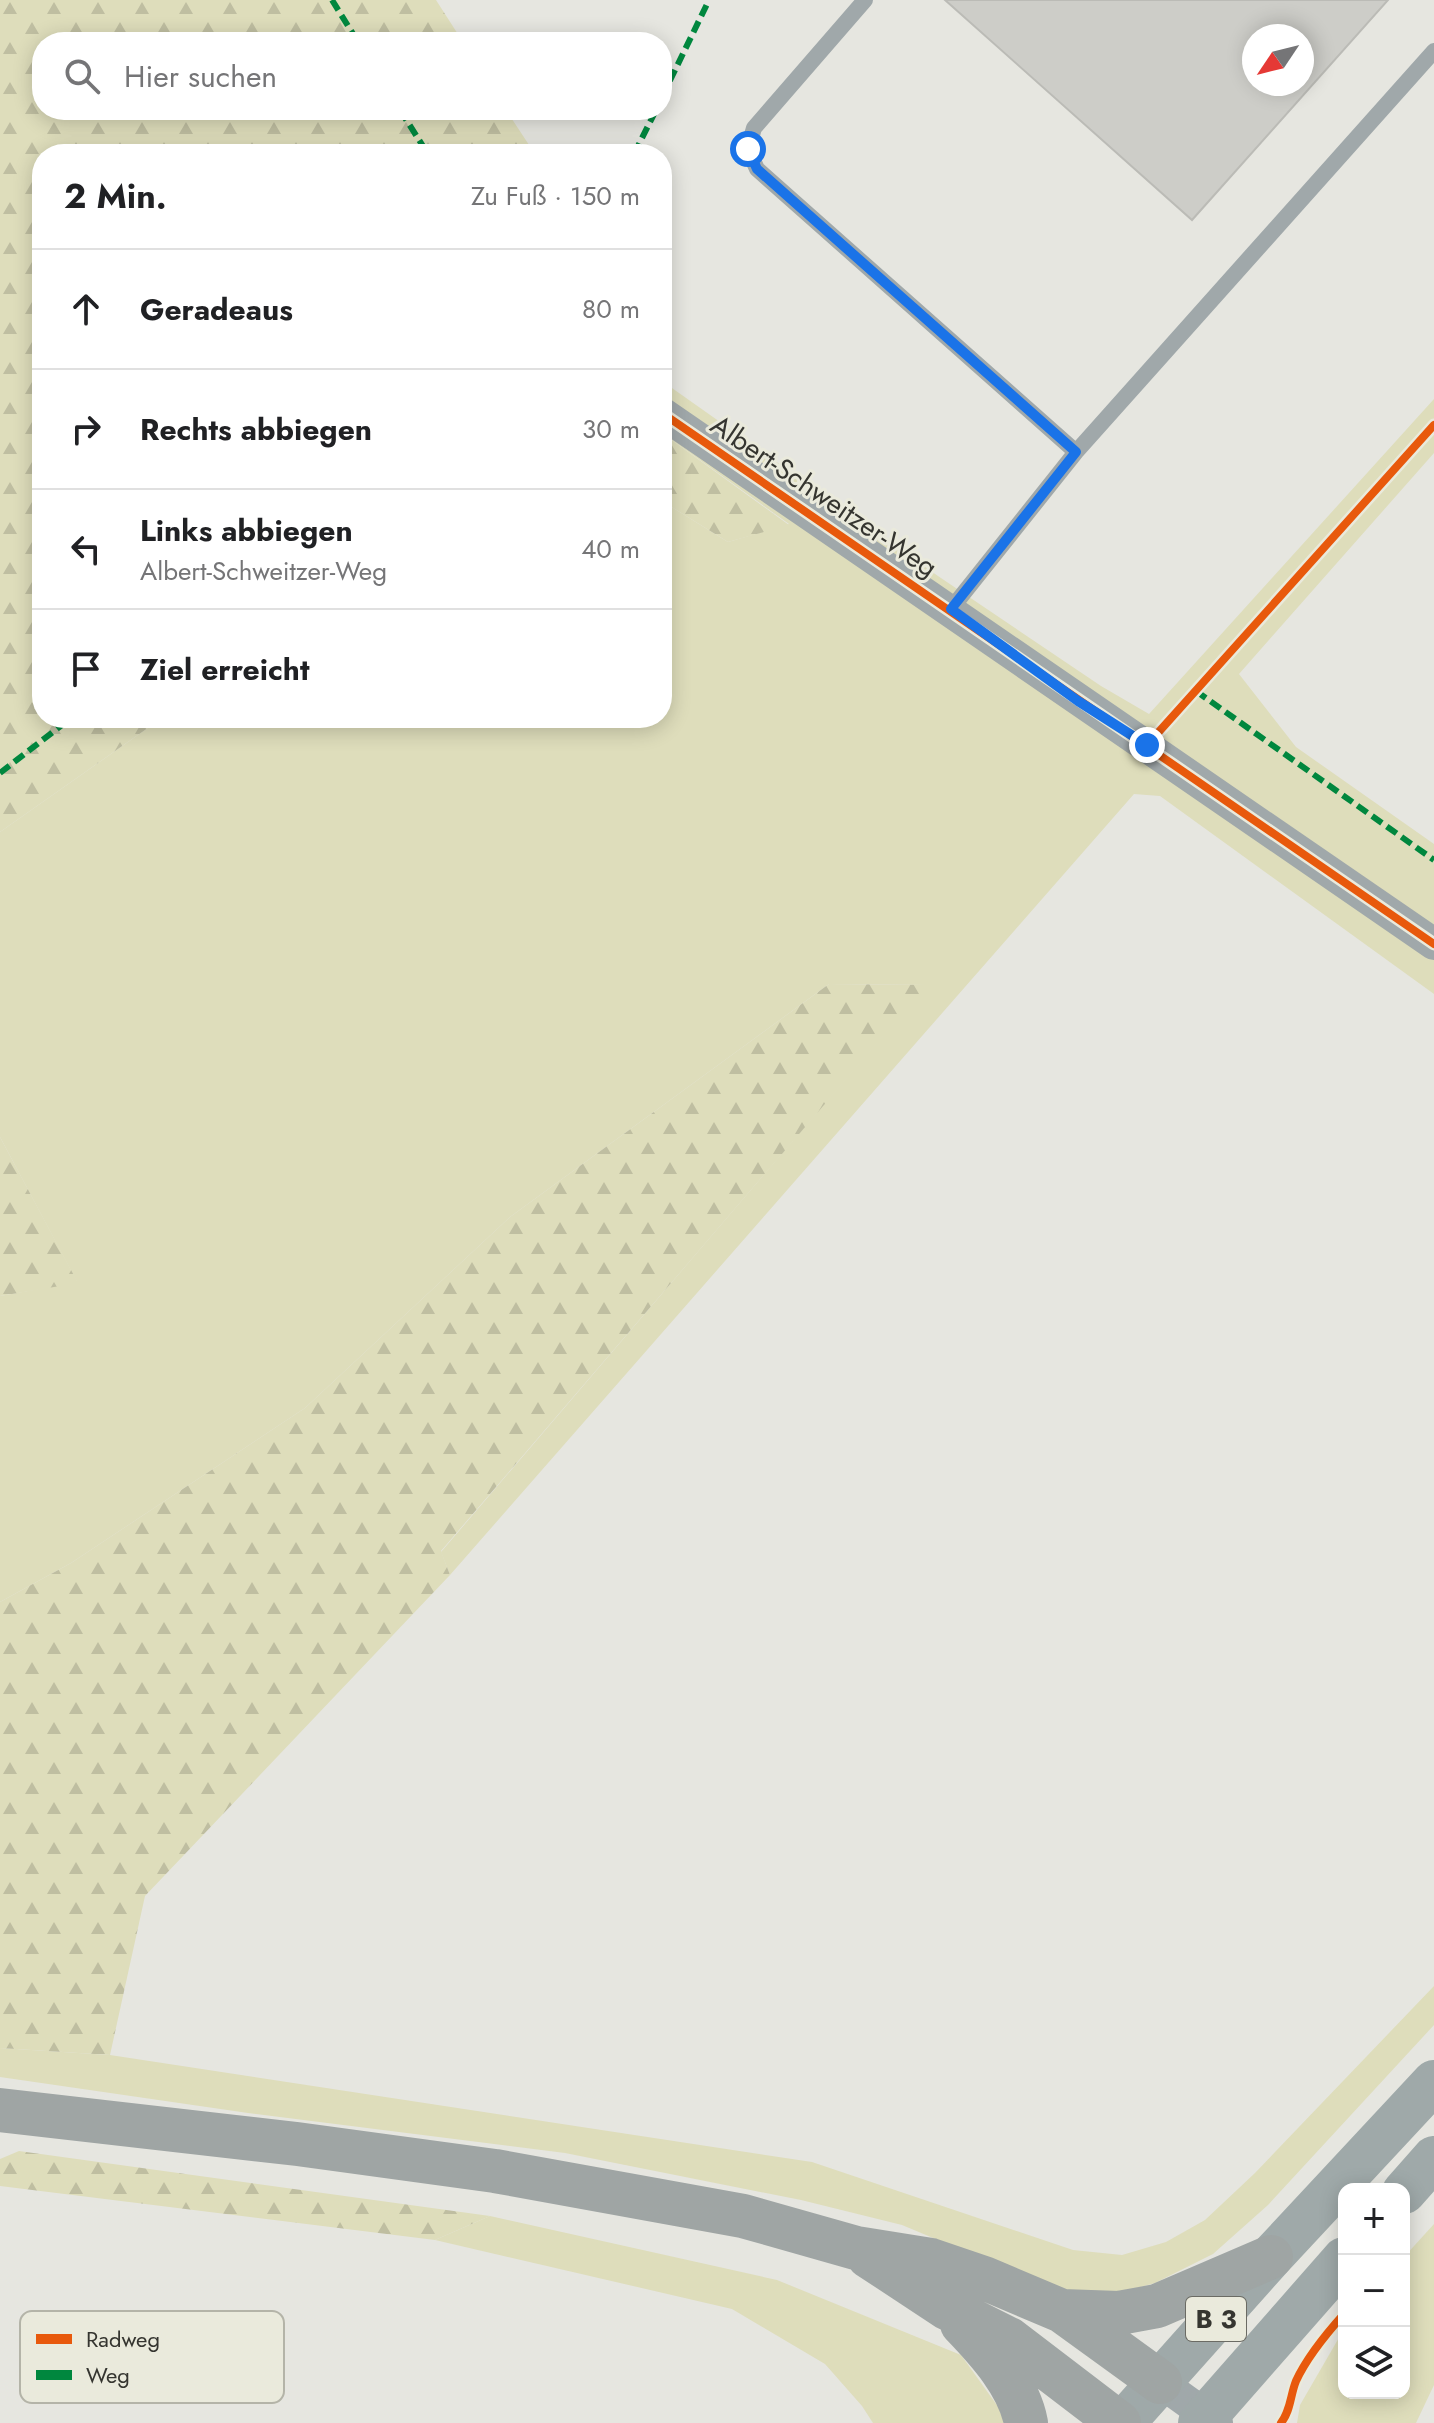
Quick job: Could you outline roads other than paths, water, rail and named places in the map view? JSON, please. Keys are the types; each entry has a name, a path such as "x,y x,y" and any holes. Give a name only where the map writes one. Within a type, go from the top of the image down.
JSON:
{"highway":[{"path":"0,2110 297,2144 495,2171 743,2216 856,2248 931,2260 984,2278 1062,2311 1160,2382"},
{"path":"856,2248 947,2308 1009,2339 1121,2423"},
{"path":"1062,2311 1119,2313 1157,2306 1271,2257"},
{"path":"947,2308 989,2352 1023,2405 1026,2423"}],"main road":[{"name":"B 3","path":"1121,2423 1434,2082"},
{"path":"1410,2185 1434,2158"},
{"name":"B 3","path":"1208,2420 1338,2266"}],"street":[{"name":"Albert-Schweitzer-Weg","path":"672,420 1434,944"},
{"path":"1160,2382 1208,2420"}],"lane":[{"path":"865,0 754,128 748,149 757,169 1076,452"},
{"path":"951,609 1076,452 1434,51"}]}
